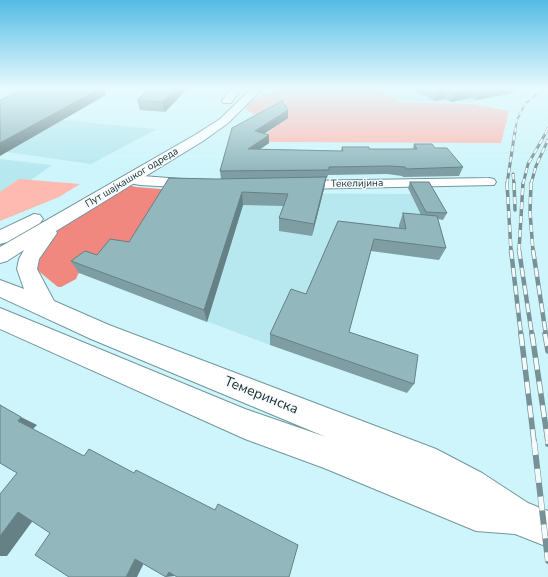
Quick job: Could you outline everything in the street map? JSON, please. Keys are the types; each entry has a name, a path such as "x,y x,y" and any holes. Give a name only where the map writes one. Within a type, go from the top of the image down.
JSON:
{"main road":[{"name":"Пут шајкашког одреда","path":"0,238 59,213 130,179 211,130 228,116"},
{"name":"Пут шајкашког одреда","path":"0,256 59,213 178,137"},
{"path":"0,230 59,213"},
{"path":"45,307 35,289 28,269 29,259 50,230 59,213"},
{"name":"Темеринска","path":"0,288 100,332 424,461 470,485 532,523"},
{"name":"Темеринска","path":"2,320 245,424 324,452 476,513 532,523"}],"street":[{"path":"130,179 140,181 207,185"},
{"name":"Текелијина","path":"286,185 489,182"}],"shaded area":[{"path":"0,116 20,116 157,129 91,164 0,151"},
{"path":"257,116 508,116 501,143 271,142 251,137 260,132 266,134 274,128 266,125"},
{"path":"0,159 52,165 0,202"},
{"path":"19,179 80,184 59,197 0,221 0,192"},
{"path":"125,184 136,187 172,190 135,253 93,262 78,274 76,279 61,287 58,287 36,269 42,245 54,232 67,221"},
{"path":"172,190 210,193 411,194 429,219 439,260 330,246 305,305 290,301 270,345 115,287"}],"building":[{"path":"0,116 50,116 0,143"},
{"path":"254,116 279,116 255,131 269,135 248,149 343,151 342,147 369,147 369,149 417,149 414,144 432,144 435,148 447,148 463,167 406,169 405,167 390,166 329,167 329,170 220,171 232,128"},
{"path":"326,177 314,224 279,218 288,194 242,192 204,310 71,261 85,251 97,255 110,239 129,242 169,178 216,179"},
{"path":"410,182 429,182 447,213 426,212"},
{"path":"403,213 437,216 446,248 374,239 349,332 418,355 414,384 270,334 291,289 306,294 338,221 406,229"},
{"path":"0,405 21,417 18,421 84,456 89,449 134,473 136,470 215,510 218,504 298,545 289,577 177,577 169,572 166,577 135,559 126,577 69,577 35,555 50,533 18,512 0,536 0,494 17,473 0,463"}],"railway":[{"path":"515,132 519,116"},
{"path":"546,132 548,128"},
{"path":"507,184 515,131"},
{"path":"523,184 528,164 547,131"},
{"path":"531,184 536,166 548,140"},
{"path":"513,174 514,184"},
{"path":"514,183 515,210"},
{"path":"519,250 523,183"},
{"path":"531,183 530,212 533,251"},
{"path":"507,184 511,251"},
{"path":"511,250 521,335"},
{"path":"519,250 532,335"},
{"path":"533,250 546,335"},
{"path":"521,334 534,442"},
{"path":"532,334 548,442"},
{"path":"545,334 548,351"},
{"path":"534,441 548,561"}]}
